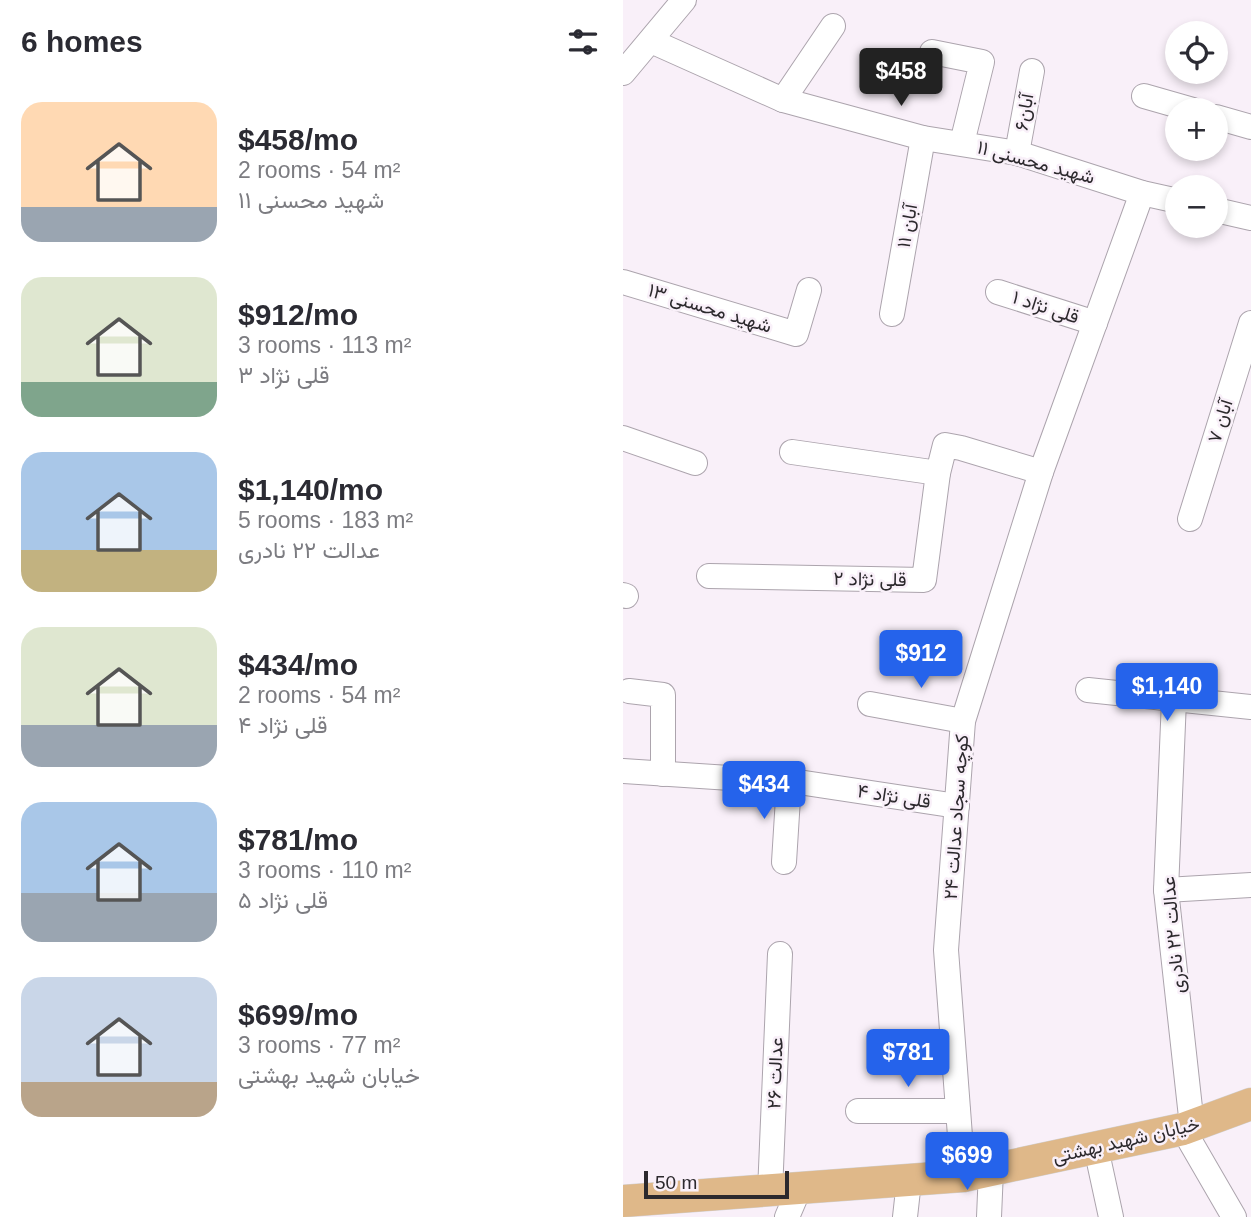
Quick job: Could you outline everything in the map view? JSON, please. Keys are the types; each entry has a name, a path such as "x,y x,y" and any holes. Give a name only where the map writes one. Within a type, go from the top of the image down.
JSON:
{"main road":[{"name":"خیابان شهید بهشتی","path":"623,1201 785,1199 977,1173 1187,1128 1251,1104"}],"street":[{"path":"623,73 684,0"},
{"path":"783,100 832,26"},
{"name":"شهید محسنی ۱۱","path":"651,41 783,100 923,138 1017,153 1165,198"},
{"path":"932,52 982,62 962,143"},
{"name":"آبان۶","path":"1017,153 1032,71"},
{"path":"1144,96 1165,102"},
{"path":"1228,120 1251,127"},
{"name":"آبان ۱۱","path":"892,314 923,138"},
{"name":"کوچه سجاد عدالت ۲۴","path":"989,1217 958,1111 946,950 963,721 1041,472 1142,193"},
{"path":"1228,213 1251,218"},
{"name":"شهید محسنی ۱۳","path":"623,282 796,334 809,290"},
{"name":"قلی نژاد ۱","path":"997,292 1095,323"},
{"name":"آبان ۷","path":"1190,519 1251,324"},
{"path":"623,438 695,463"},
{"name":"قلی نژاد ۲","path":"709,576 924,580 945,445 961,447 1041,472"},
{"path":"792,452 939,473"},
{"path":"1088,690 1251,707"},
{"path":"629,691 663,695 663,774"},
{"name":"عدالت ۲۲ نادری","path":"1174,701 1166,890 1187,1128"},
{"path":"870,704 963,721"},
{"name":"قلی نژاد ۴","path":"623,771 789,782 957,806"},
{"path":"784,862 789,782"},
{"path":"1166,890 1251,885"},
{"name":"عدالت ۲۶","path":"780,954 785,1199"},
{"path":"858,1111 958,1111"},
{"path":"1187,1128 1234,1217"},
{"path":"1096,1148 1111,1217"},
{"path":"905,1217 908,1181"}]}
